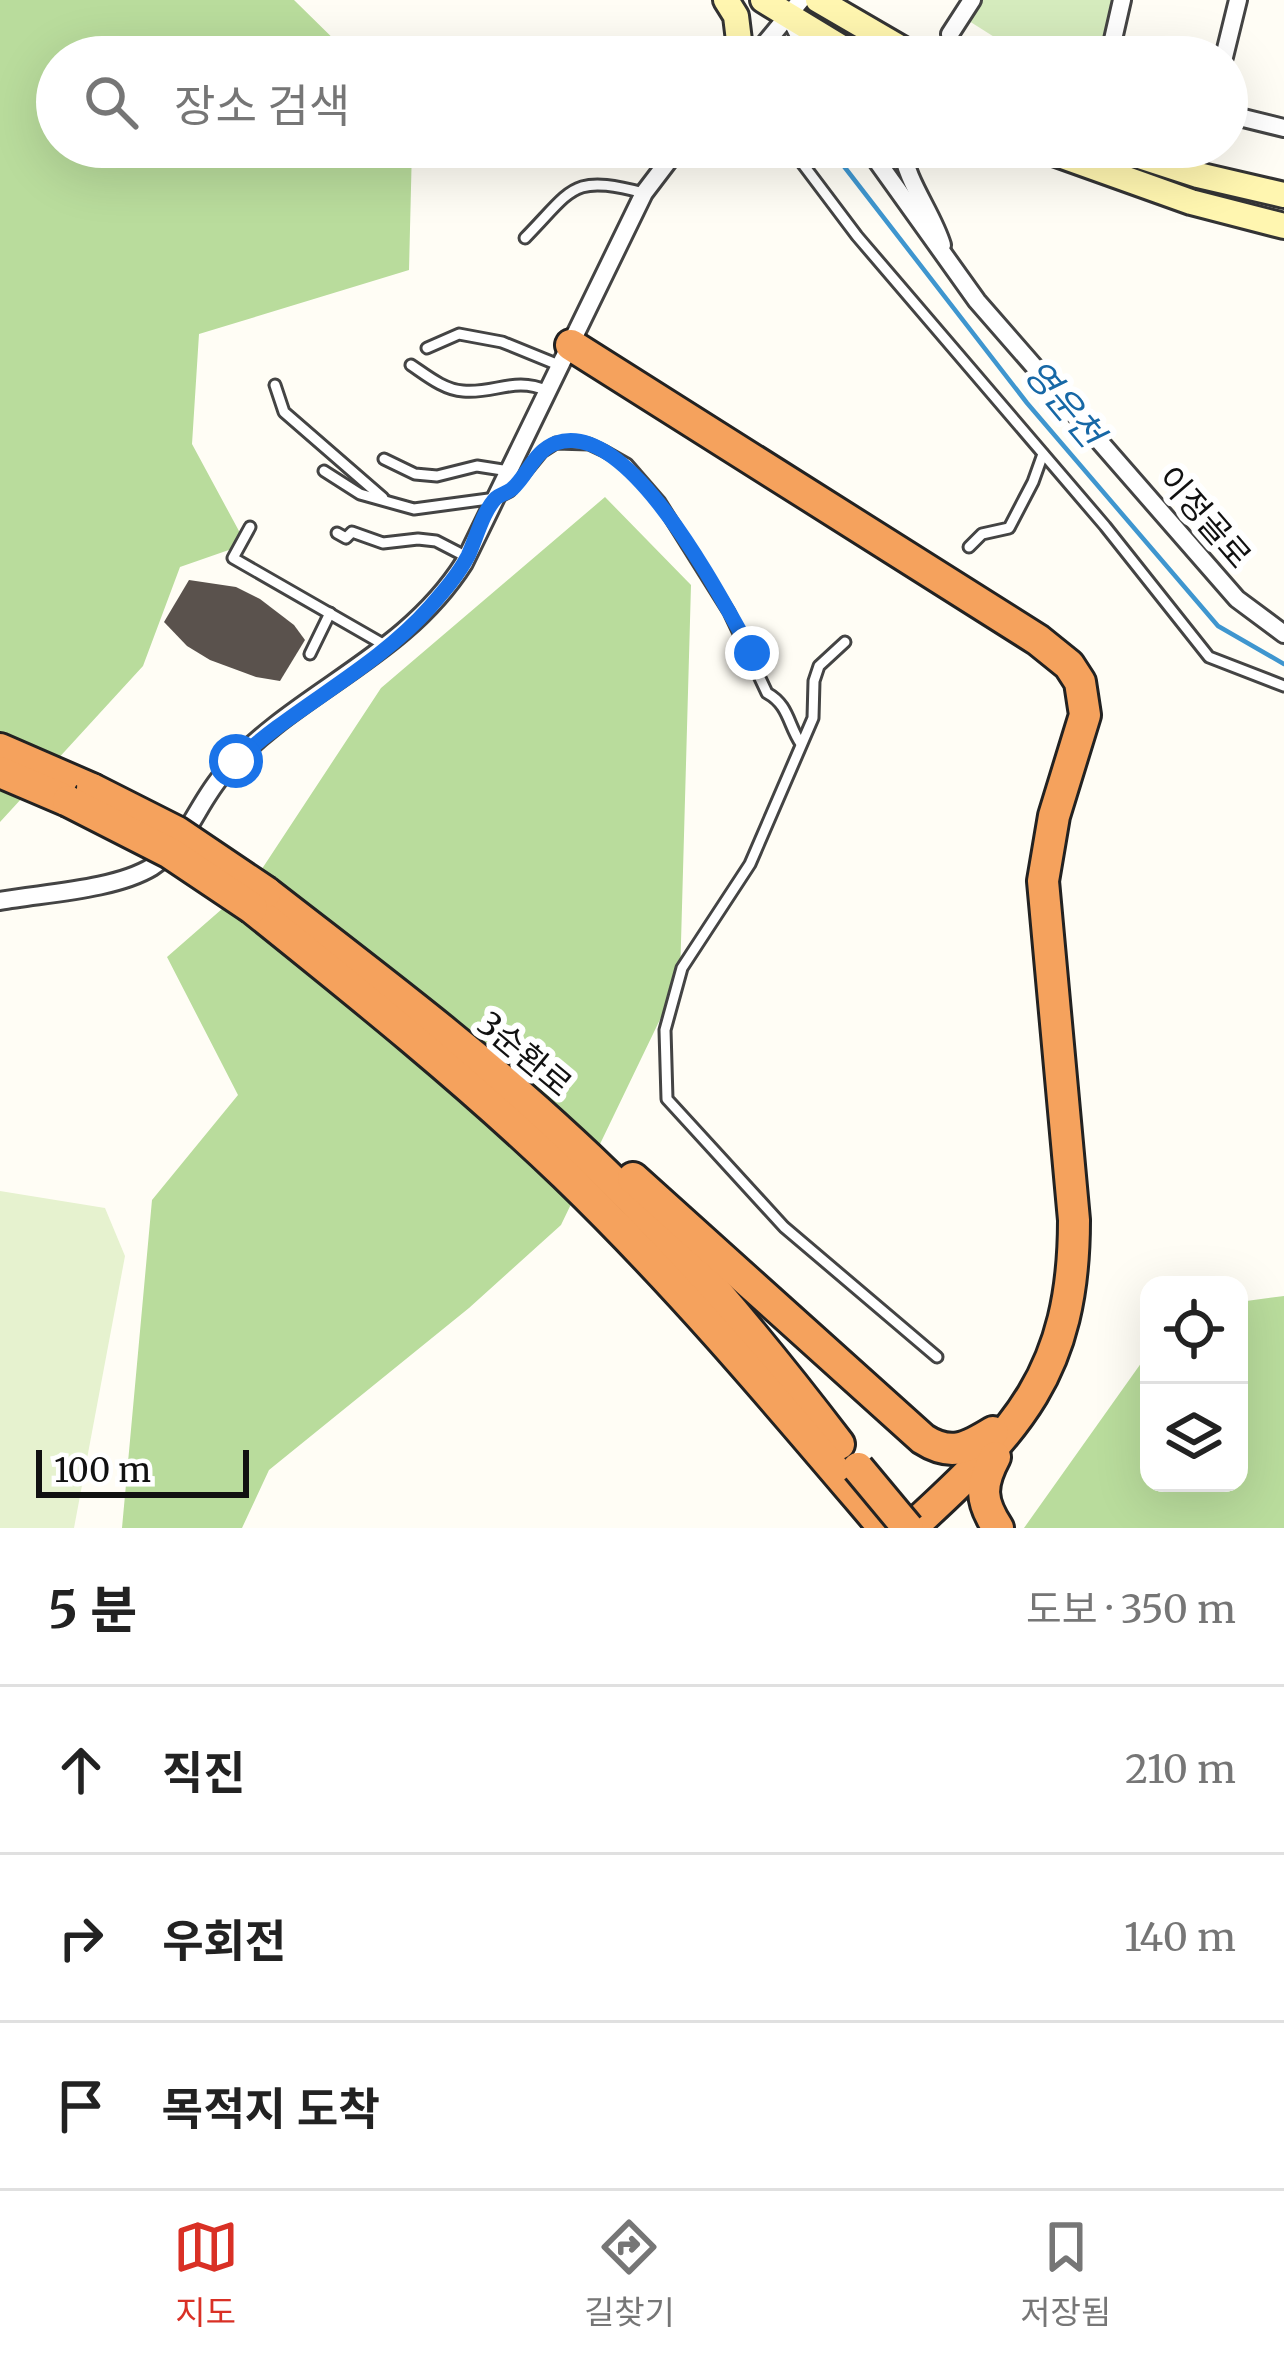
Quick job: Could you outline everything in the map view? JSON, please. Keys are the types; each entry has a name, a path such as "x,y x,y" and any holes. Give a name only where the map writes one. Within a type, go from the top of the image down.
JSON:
{"highway":[{"path":"566,355 1039,640 1069,665 1079,682 1084,730 1054,816 1043,881 1074,1220 1068,1312 1036,1389 910,1528"},
{"name":"3순환로","path":"0,748 80,795"},
{"name":"3순환로","path":"0,772 80,795 178,832 569,1179 855,1479 910,1528"},
{"name":"3순환로","path":"259,900 470,1054 613,1182 761,1342 888,1528"},
{"path":"470,1054 603,1152 923,1439 952,1452 999,1435"},
{"path":"888,1528 999,1435"},
{"path":"998,1528 985,1508 982,1483 999,1435"}],"street":[{"path":"726,0 736,16 738,36"},
{"path":"763,0 795,9 830,36"},
{"path":"818,0 880,36"},
{"path":"950,34 972,0"},
{"path":"1114,36 1122,0"},
{"path":"1229,36 1238,0"},
{"path":"772,36 795,9"},
{"path":"1248,119 1284,128"},
{"path":"0,901 122,879 153,866 181,839 210,790 236,761 300,708 388,647 427,610 467,557 644,194 663,168"},
{"name":"이정골로","path":"882,168 948,264 1237,599 1284,634"},
{"path":"908,168 934,221 948,264"},
{"path":"1093,168 1149,189 1284,226"},
{"path":"1176,168 1284,195"}],"lane":[{"path":"806,168 856,236 1209,658 1284,686"},
{"path":"525,238 575,187 599,182 644,194"},
{"path":"428,348 459,334 566,355"},
{"path":"411,365 462,392 528,382 548,391"},
{"path":"275,385 284,412 392,505"},
{"path":"324,471 360,494 414,509 496,499 510,491 534,460 556,443 589,444 627,464 660,502 752,653 767,693 791,717 801,744"},
{"path":"969,547 982,534 1009,528 1042,454"},
{"path":"384,459 415,474 437,476 477,466 509,471"},
{"path":"250,527 233,558 388,647"},
{"path":"337,532 346,538 352,532 396,544 418,538 436,541 467,557"},
{"path":"310,654 330,613"},
{"path":"845,642 819,666 813,718 750,864 682,968 665,1030 667,1099 784,1227 937,1357"}],"green space":[{"path":"0,0 294,0 331,36 36,36 36,168 411,168 409,270 199,334 192,444 246,544 180,567 143,666 0,822"},
{"path":"981,0 1120,0 1112,36 993,36 969,21"},
{"path":"605,497 691,585 680,978 561,1225 469,1308 269,1470 242,1528 122,1528 152,1200 238,1095 167,957 254,881 381,688"},
{"path":"0,1191 105,1208 125,1256 74,1528 0,1528"},
{"path":"1284,1296 1284,1528 1024,1528 1140,1365 1140,1492 1248,1492 1248,1301"}],"building":[{"path":"189,580 236,587 294,625 305,640 280,681 210,660 187,646 164,622"}],"waterway":[{"name":"영운천","path":"845,168 1027,403 1218,626 1284,664"}],"route":[{"path":"236,761 411,627 455,577 496,499 510,491 534,460 556,443 589,444 627,464 660,502 752,653"}]}
